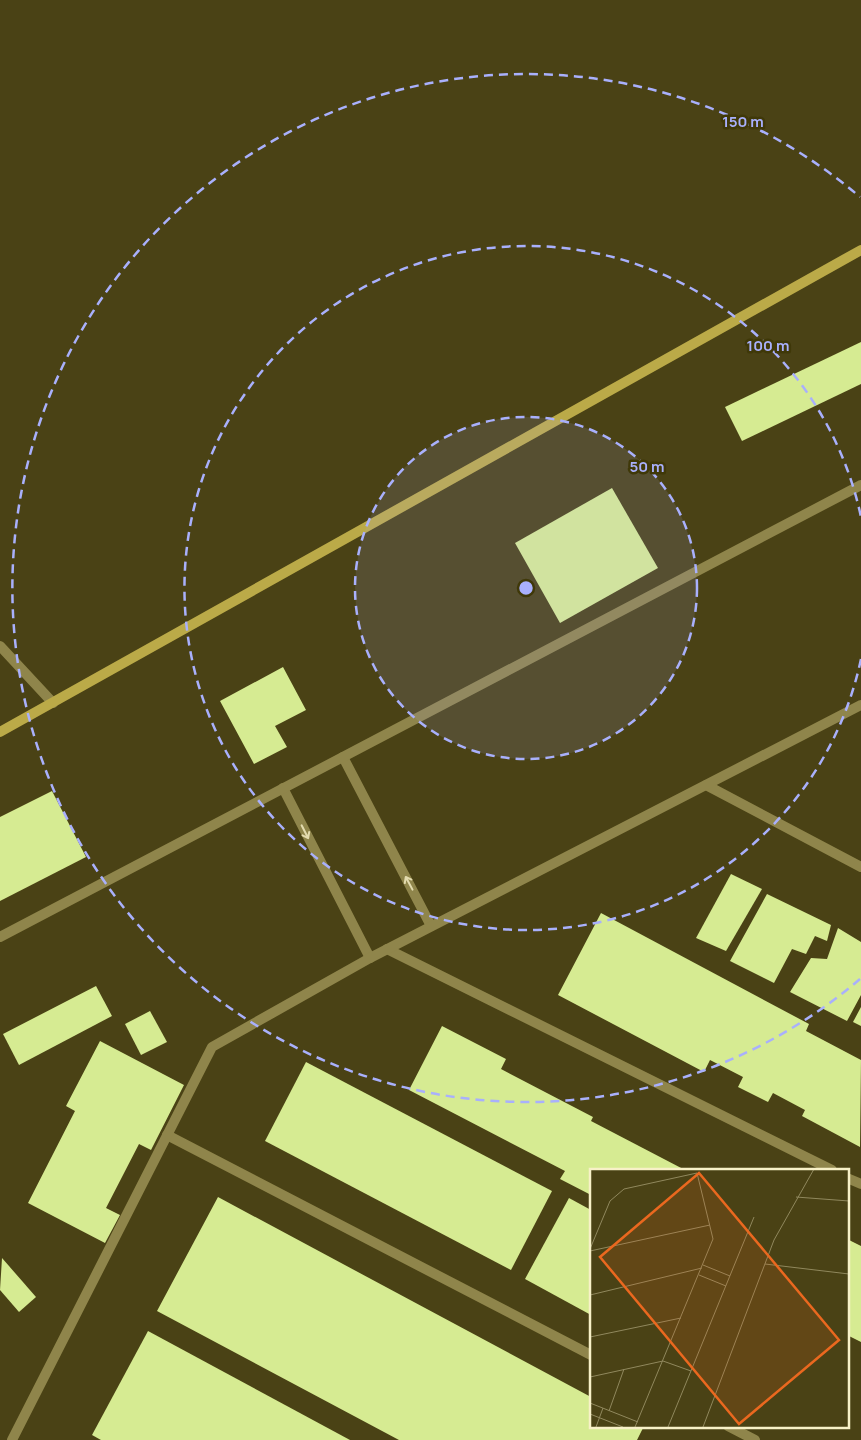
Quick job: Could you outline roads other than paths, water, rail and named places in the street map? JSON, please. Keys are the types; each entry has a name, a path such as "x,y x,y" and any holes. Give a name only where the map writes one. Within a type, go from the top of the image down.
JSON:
{"main road":[{"path":"0,732 861,250"}],"street":[{"path":"0,937 861,485"},
{"path":"0,646 53,703"},
{"path":"12,1440 212,1047 387,949 861,705"},
{"path":"343,757 431,926"},
{"path":"706,785 861,867"},
{"path":"283,788 370,958"},
{"path":"387,949 830,1169"},
{"path":"167,1135 590,1354"},
{"path":"848,1178 861,1184"},
{"path":"732,1428 755,1440"}]}
